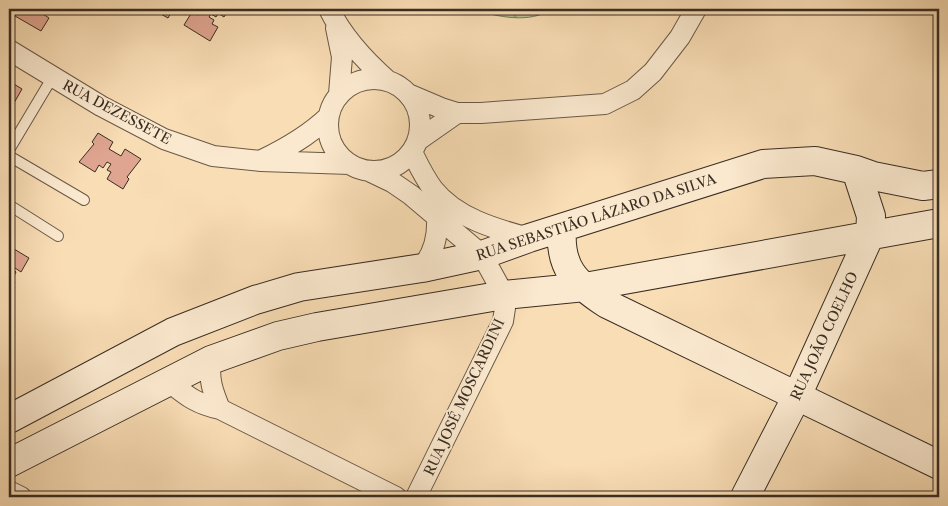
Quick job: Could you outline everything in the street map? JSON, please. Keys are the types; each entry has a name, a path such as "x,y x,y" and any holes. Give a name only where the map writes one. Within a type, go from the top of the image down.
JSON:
{"street":[{"path":"408,94 441,108 457,112 491,113 605,104 633,90 653,72 680,37 696,9"},
{"path":"332,15 359,53 388,81"},
{"path":"332,15 342,57 339,94"},
{"name":"RUA DEZESSETE","path":"9,50 100,106 164,139 212,156 261,161 350,164"},
{"path":"504,295 482,255 411,195 392,182 350,164 340,156 332,144 328,131 328,117 339,94 361,80 388,81 399,86 408,94 419,116 420,128 414,146 424,176 435,191 467,216 493,228 529,238"},
{"path":"369,171 393,167 403,160 414,146 457,112"},
{"path":"261,161 293,145 312,132 328,117"},
{"name":"RUA SEBASTIÃO LÁZARO DA SILVA","path":"9,418 173,332 255,300 299,287 372,274 422,268 482,255 529,238 762,164 815,161 856,170 873,176 923,186 939,184"},
{"name":"RUA JOÃO COELHO","path":"746,497 797,396 870,234 872,216 856,170"},
{"path":"422,268 435,244 437,217"},
{"path":"9,463 211,360 278,336 317,327 504,295 585,287 939,223"},
{"path":"562,228 561,245 564,261 572,276 619,311 644,321 939,465"},
{"path":"641,276 637,285 636,304 644,321"},
{"name":"RUA JOSÉ MOSCARDINI","path":"416,497 503,321 504,295"},
{"path":"211,360 209,374 211,387 220,409"},
{"path":"168,381 203,406 220,409 396,497"},
{"path":"9,491 21,497"}],"lane":[{"path":"9,150 52,78"},
{"path":"9,156 84,200"},
{"path":"9,205 58,236"}],"green space":[{"path":"474,9 551,9 543,14 513,18"}],"building":[{"path":"19,9 42,9 45,11 43,14 49,18 41,31 15,16"},
{"path":"157,9 173,9 168,18 157,12 159,10"},
{"path":"198,9 229,9 224,17 218,13 216,17 211,14 209,17 214,20 212,24 218,27 210,41 184,25 192,12 198,15"},
{"path":"9,81 22,89 14,103 9,100"},
{"path":"98,133 113,142 109,149 121,156 125,149 141,159 127,177 129,179 123,189 107,179 111,172 107,170 111,164 107,162 103,168 99,165 95,172 79,162 94,144 92,142"},
{"path":"9,246 29,258 21,272 15,268 16,272 13,278 10,276 9,278"},
{"path":"9,278 15,282 9,292"}]}
